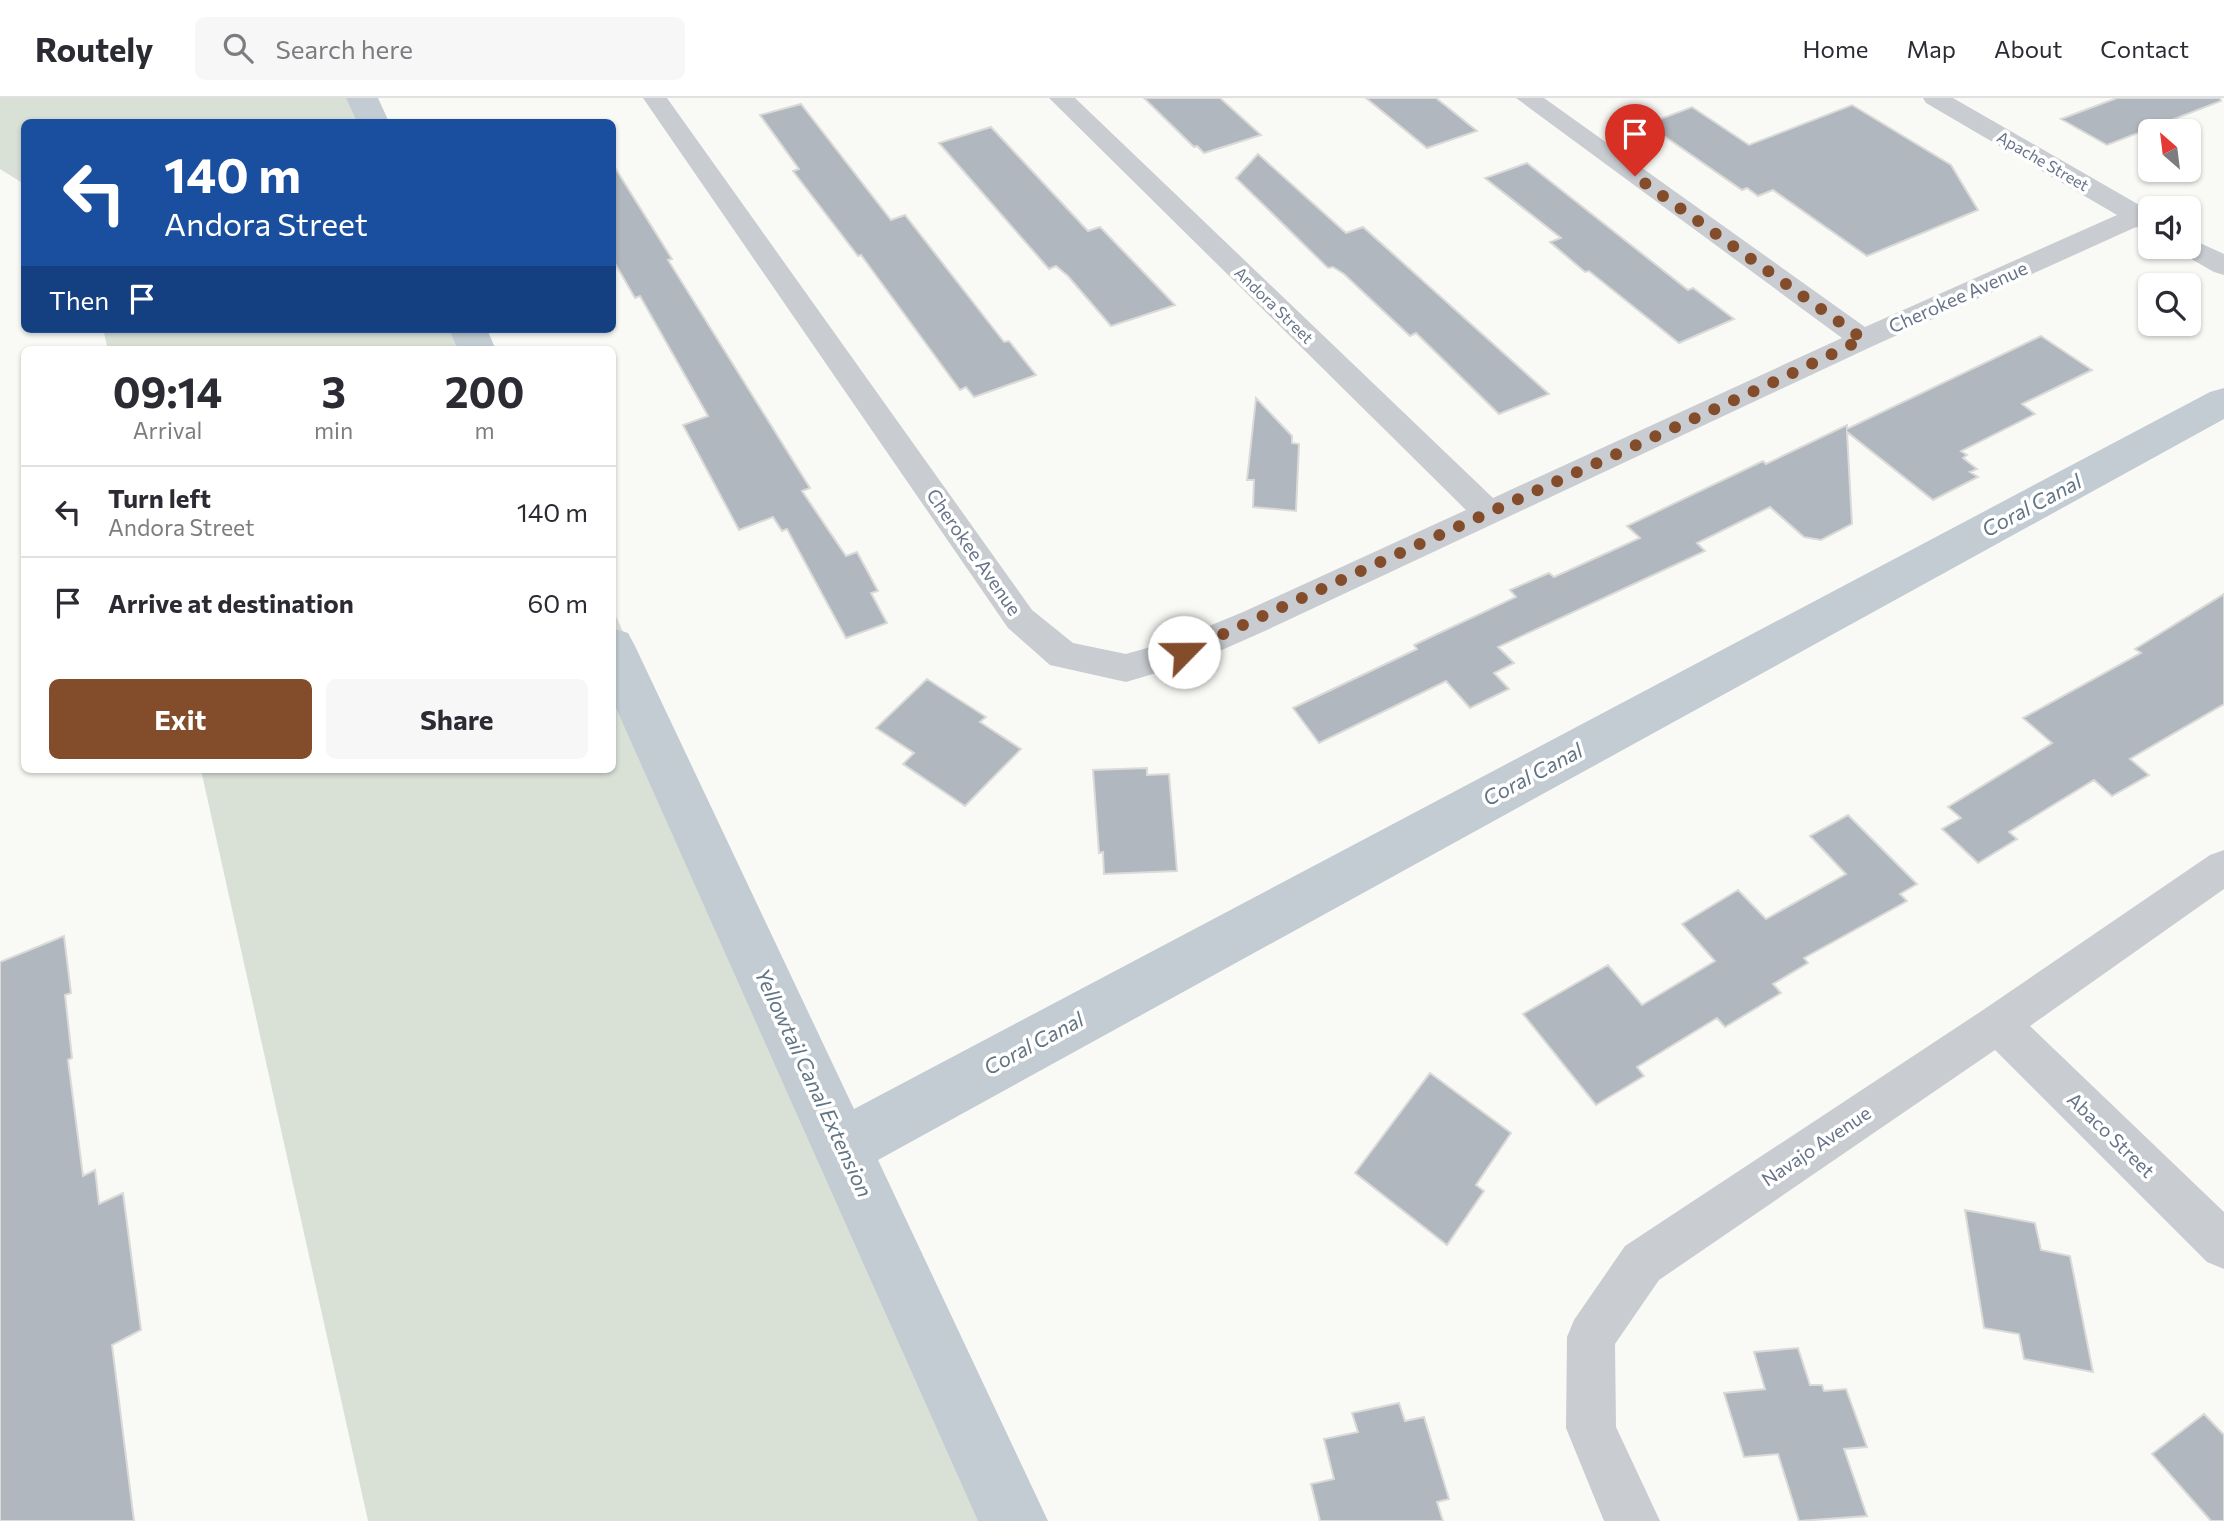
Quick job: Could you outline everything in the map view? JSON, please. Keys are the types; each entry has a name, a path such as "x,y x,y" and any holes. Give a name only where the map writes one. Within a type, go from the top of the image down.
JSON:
{"street":[{"name":"Cherokee Avenue","path":"655,98 1020,619 1063,655 1126,668 1184,652 1863,339 2138,223"},
{"name":"Andora Street","path":"1061,98 1488,512"},
{"path":"1528,98 1863,339"},
{"name":"Apache Street","path":"1935,98 2138,216"},
{"path":"2201,253 2224,266"},
{"name":"Navajo Avenue","path":"1634,1521 1626,1510 1591,1428 1591,1337 1642,1263 1998,1024 2224,867"},
{"name":"Abaco Street","path":"1998,1024 2224,1245"}],"shaded area":[{"path":"0,98 373,98 383,119 21,119 21,182 0,169"},
{"path":"104,333 483,333 489,346 107,346"},
{"path":"616,616 1039,1521 368,1521 202,773 616,773"}],"building":[{"path":"1144,98 1220,98 1261,135 1204,153 1197,146 1194,147"},
{"path":"1366,98 1436,98 1477,131 1427,148"},
{"path":"2117,98 2220,98 2221,101 2174,119 2138,119 2138,133 2107,145 2061,119"},
{"path":"801,104 891,220 905,215 1004,342 1009,341 1036,375 974,397 966,387 960,390 861,255 858,256 793,171 799,169 760,115"},
{"path":"1852,105 1951,165 1978,210 1867,256 1773,190 1758,196 1747,188 1742,190 1647,124 1692,107 1749,145"},
{"path":"991,127 1088,231 1100,227 1175,305 1111,326 1068,276 1056,266 1049,269 939,143"},
{"path":"1258,154 1346,233 1363,227 1549,394 1499,414 1416,333 1410,336 1344,274 1333,267 1328,268 1236,178"},
{"path":"1527,163 1688,290 1693,288 1734,319 1679,343 1589,271 1585,272 1550,242 1561,238 1485,178"},
{"path":"616,169 672,259 668,260 810,488 802,491 846,556 857,552 878,591 871,593 887,623 846,638 787,529 782,531 773,517 739,530 683,425 708,416 640,296 635,298 616,265"},
{"path":"2041,336 2092,370 2022,404 2035,414 1961,451 1967,455 1963,458 1977,469 1970,472 1978,477 1933,500 1847,432 1852,524 1821,540 1804,537 1770,507 1697,543 1705,551 1498,647 1514,663 1494,673 1509,689 1470,708 1446,681 1319,743 1293,708 1417,649 1414,645 1516,597 1510,590 1549,573 1554,577 1640,538 1627,526 1763,461 1766,464 1847,425 1847,429"},
{"path":"1256,398 1292,436 1292,443 1299,444 1296,511 1253,507 1254,480 1247,480"},
{"path":"2224,594 2224,704 2130,759 2149,775 2112,796 2094,780 2009,832 2017,839 1978,863 1942,829 1961,818 1948,807 2052,743 2023,718 2141,653 2135,649"},
{"path":"927,679 986,717 980,722 1021,749 965,806 903,764 914,753 876,728"},
{"path":"1147,768 1147,775 1169,774 1177,871 1104,874 1103,852 1099,853 1093,770"},
{"path":"1848,815 1917,884 1900,894 1907,901 1804,958 1808,963 1773,984 1781,993 1725,1027 1717,1018 1637,1067 1644,1076 1596,1105 1523,1014 1608,965 1642,1005 1715,961 1682,924 1738,890 1766,919 1846,874 1810,836"},
{"path":"64,936 71,993 65,995 72,1058 68,1060 83,1176 95,1170 99,1204 123,1193 141,1330 112,1345 134,1521 0,1521 0,962"},
{"path":"1430,1073 1511,1133 1476,1185 1484,1191 1447,1245 1355,1173"},
{"path":"1965,1210 2035,1223 2041,1250 2070,1256 2093,1372 2024,1359 2019,1334 1984,1328"},
{"path":"1798,1348 1810,1385 1822,1385 1824,1391 1846,1389 1867,1447 1844,1449 1867,1516 1799,1521 1778,1454 1744,1457 1724,1393 1765,1389 1754,1352"},
{"path":"1399,1403 1405,1421 1424,1417 1449,1499 1437,1502 1443,1521 1320,1521 1311,1484 1334,1479 1324,1439 1358,1432 1352,1413"},
{"path":"2204,1414 2224,1435 2224,1521 2211,1521 2152,1454"}],"waterway":[{"name":"Yellowtail Canal Extension","path":"362,98 372,119"},
{"name":"Yellowtail Canal Extension","path":"470,333 475,346"},
{"name":"Coral Canal","path":"842,1148 2224,402"},
{"name":"Yellowtail Canal Extension","path":"616,655 842,1148"},
{"name":"Yellowtail Canal Extension","path":"842,1148 1013,1521"}],"route":[{"path":"1184,652 1863,339 1635,176"}]}
